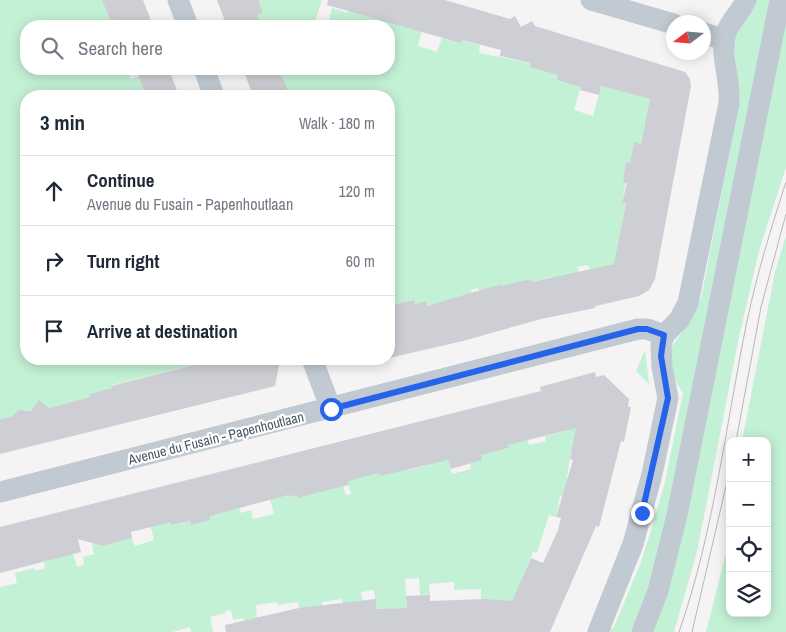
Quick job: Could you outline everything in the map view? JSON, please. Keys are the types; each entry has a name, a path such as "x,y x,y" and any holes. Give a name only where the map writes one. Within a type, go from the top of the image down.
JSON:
{"street":[{"path":"178,0 186,20"},
{"path":"591,0 666,22"},
{"path":"598,632 633,544 652,474 668,398 661,356 664,335 680,320 688,303 730,89 724,57 724,40 730,24 746,0"},
{"path":"642,632 658,591 677,515 780,0"},
{"path":"711,35 724,40"},
{"path":"206,75 212,90"},
{"name":"Avenue du Fusain - Papenhoutlaan","path":"0,492 331,409 638,329 647,329 664,335"},
{"path":"314,365 331,409"}],"green space":[{"path":"0,0 103,0 110,20 20,20 20,75 130,75 131,79 144,75 145,90 20,90 20,365 194,365 112,385 112,388 89,394 90,397 46,409 40,402 35,406 36,411 20,410 11,417 0,419"},
{"path":"258,0 322,0 315,20 259,20 257,15"},
{"path":"754,0 773,0 675,497 635,632 606,632 614,627 641,562 665,482 683,393 672,375 670,349 686,327 694,298 701,299 740,98 733,40"},
{"path":"786,2 786,167 759,251 739,337 697,552 674,632 649,632"},
{"path":"350,6 390,20 329,20 332,8 348,13"},
{"path":"395,22 422,31 418,46 437,52 442,38 461,43 462,40 480,45 479,53 531,63 559,73 557,80 563,82 568,65 583,79 574,110 593,116 601,86 643,97 651,97 648,124 645,124 641,144 634,143 630,163 626,162 623,182 626,182 622,202 626,203 618,243 621,262 590,270 588,265 578,267 579,274 553,283 552,277 532,282 531,279 501,286 501,284 480,293 478,288 471,290 474,306 449,300 427,306 426,302 415,304 414,300 408,301 395,315 395,90 279,90 274,77 279,75 395,75"},
{"path":"786,236 786,632 706,632 726,553 726,617 771,617 771,437 743,437 775,272"},
{"path":"645,350 649,384 636,371"},
{"path":"581,411 576,452 571,451 567,478 571,479 568,498 560,496 556,517 549,515 537,553 533,552 521,581 523,603 481,599 481,589 454,590 454,582 429,584 430,595 420,595 419,578 405,579 407,608 385,609 377,612 374,590 361,592 363,605 343,607 342,599 322,602 322,609 299,608 298,602 278,605 277,602 256,605 257,618 244,621 244,618 233,620 231,610 225,611 225,613 210,617 213,632 191,632 190,627 172,632 0,632 0,587 17,583 15,573 34,568 35,571 45,568 44,562 53,559 70,543 77,567 84,564 83,557 94,554 92,544 102,546 132,538 135,546 154,540 149,520 170,521 172,525 190,521 191,525 210,520 209,514 239,508 241,513 251,510 253,519 274,514 270,499 288,494 289,497 297,495 298,498 328,486 330,490 343,486 346,495 351,494 347,478 379,473 380,476 408,466 409,470 428,465 447,456 452,474 471,469 470,463 480,454 508,448 506,439 526,434 529,445 546,441 545,436 565,431 562,419"}],"building":[{"path":"102,0 143,0 151,20 118,19 110,20"},
{"path":"217,0 258,0 263,13 257,15 259,20 225,20"},
{"path":"328,0 445,0 510,19 515,16 521,27 532,21 535,26 685,72 690,79 691,86 655,279 649,290 639,296 596,306 595,308 541,319 463,341 395,357 395,305 414,300 415,304 426,301 427,306 501,284 501,286 531,279 532,282 614,264 626,203 622,203 627,183 623,182 626,162 630,163 634,142 641,144 650,99 601,86 599,95 580,90 581,87 557,80 558,75 530,67 531,63 500,56 501,50 462,40 461,43 395,24 395,20 380,20 327,5"},
{"path":"138,75 171,75 177,90 144,90"},
{"path":"245,75 281,75 288,90 251,90"},
{"path":"194,365 279,365 275,386 0,454 0,419 11,417 19,410 31,411 39,400 49,408 90,397 89,394 112,388 111,386"},
{"path":"595,372 596,377 604,375 629,399 628,407 631,407 624,442 621,441 599,527 596,526 550,632 226,632 225,625 299,608 376,599 376,609 407,608 406,596 430,595 430,601 484,599 512,601 531,558 543,563 558,530 561,518 556,517 573,460 570,459 576,428 508,445 508,448 481,455 482,460 451,469 448,460 380,476 379,473 348,481 349,485 298,498 297,495 289,497 288,495 210,516 210,520 191,525 190,521 171,525 171,522 131,532 132,538 102,546 78,539 81,552 0,573 0,527 541,391 540,387"}],"tram line":[{"path":"679,632 691,594 710,517 751,303 786,182"},
{"path":"737,437 761,307 786,214"},
{"path":"692,632 727,482"}],"route":[{"path":"331,409 638,329 647,329 664,335 661,344 661,356 668,398 642,513"}]}
